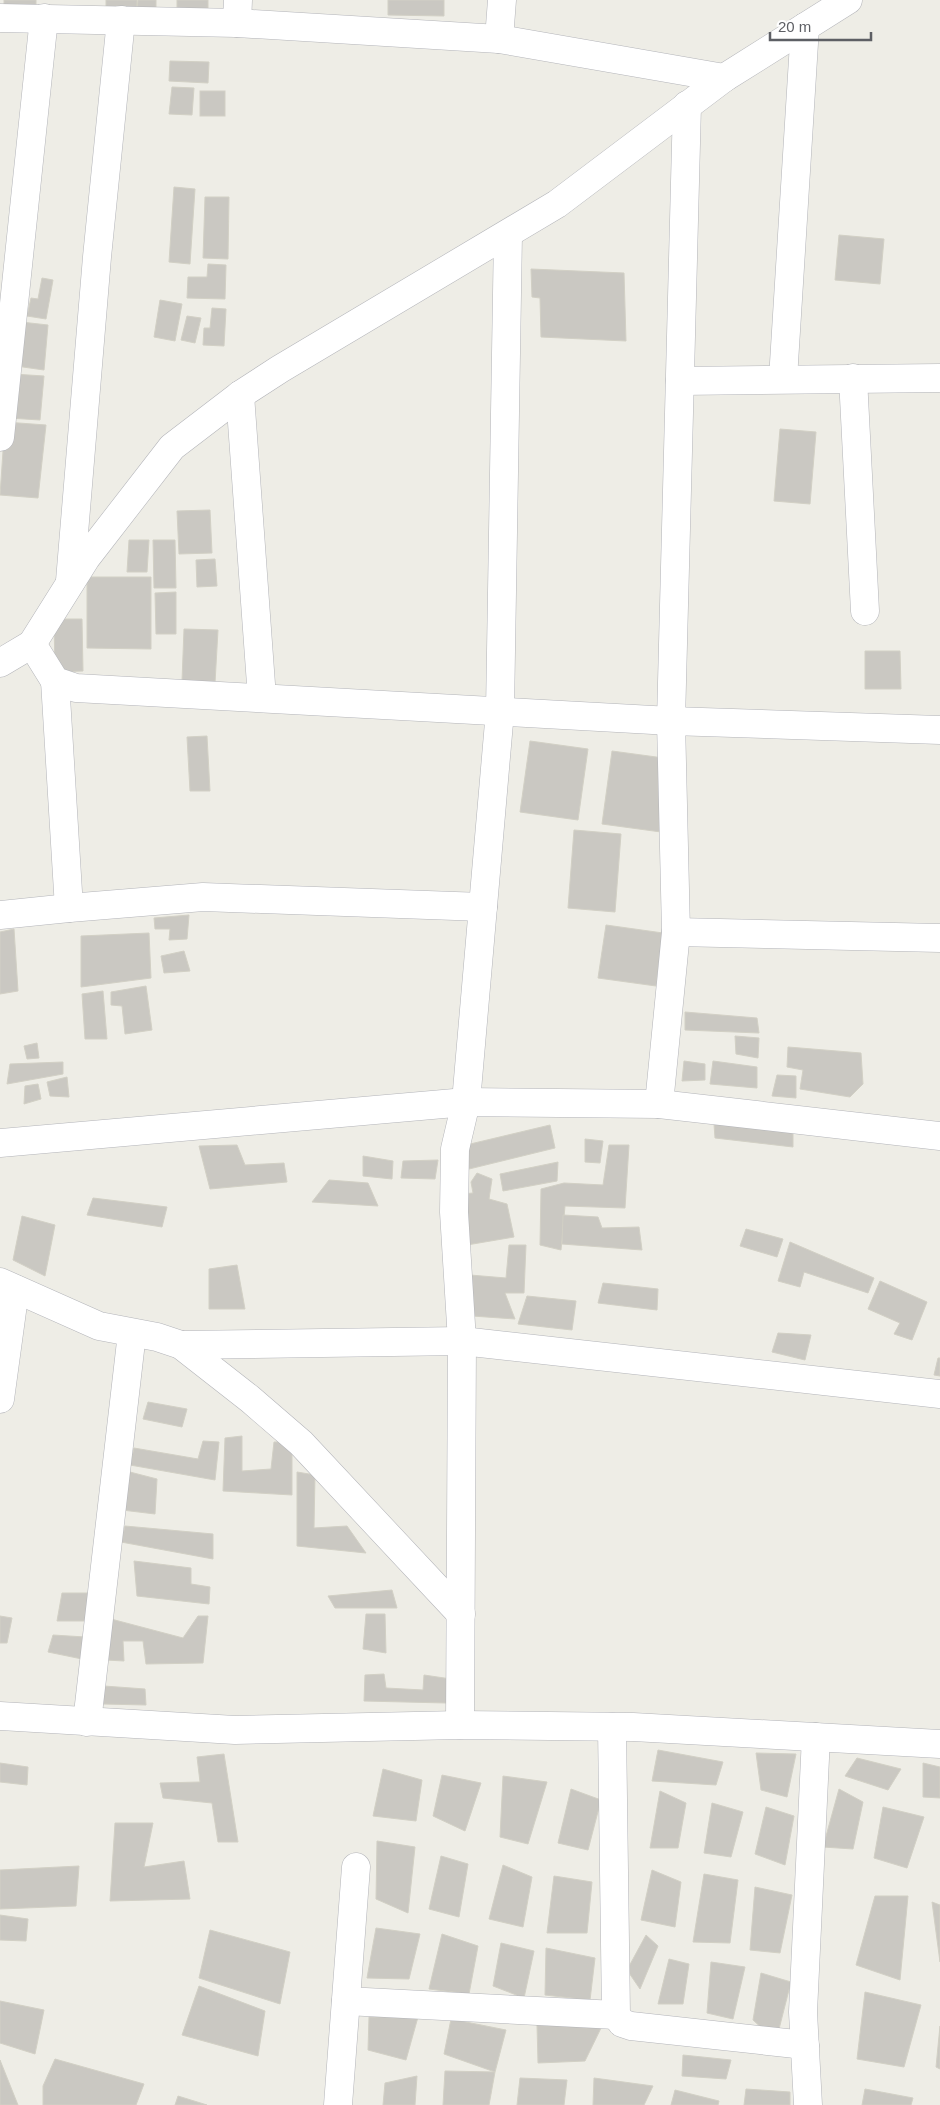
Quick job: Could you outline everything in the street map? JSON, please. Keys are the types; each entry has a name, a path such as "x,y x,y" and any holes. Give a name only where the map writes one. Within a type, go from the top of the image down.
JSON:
{"street":[{"path":"499,39 502,0"},
{"path":"0,663 32,644 86,558 172,447 240,395 280,369 557,204 724,78 848,0"},
{"path":"0,18 121,20 238,11 499,39 724,78"},
{"path":"0,437 44,18"},
{"path":"70,584 97,257 121,20"},
{"path":"783,379 805,27"},
{"path":"659,1104 676,932 671,721 687,105"},
{"path":"460,1725 462,1341 454,1212 454,1176 455,1149 466,1102 500,711 508,234"},
{"path":"853,378 866,611"},
{"path":"680,381 940,378"},
{"path":"240,395 262,698"},
{"path":"32,644 55,681 69,908"},
{"path":"55,681 76,688 671,721 940,730"},
{"path":"0,916 69,908 204,897 483,906"},
{"path":"676,932 940,938"},
{"path":"0,1143 466,1102 659,1104 940,1136"},
{"path":"0,1399 8,1286 99,1326 132,1334 157,1337 181,1344 462,1341 940,1394"},
{"path":"87,1722 132,1334"},
{"path":"181,1344 301,1443 461,1614"},
{"path":"0,1716 235,1730 460,1725 612,1727 940,1744"},
{"path":"612,1727 616,2015 622,2023 630,2026 805,2045"},
{"path":"808,2105 803,2012 816,1737"},
{"path":"338,2105 356,1867"},
{"path":"346,2001 616,2015"}],"building":[{"path":"4,0 36,0 36,7 4,7"},
{"path":"106,0 137,0 137,8 106,9"},
{"path":"138,0 156,0 156,9 137,8"},
{"path":"177,0 208,0 208,9 177,11"},
{"path":"388,0 444,0 444,16 388,15"},
{"path":"170,61 209,62 208,83 169,81"},
{"path":"172,87 194,88 192,115 169,114"},
{"path":"200,91 225,91 225,116 200,116"},
{"path":"174,187 195,189 190,264 169,262"},
{"path":"205,197 229,197 228,259 203,258"},
{"path":"839,235 884,239 880,284 835,280"},
{"path":"208,264 226,265 225,299 187,298 188,277 207,277"},
{"path":"531,269 624,273 626,341 541,337 540,298 532,297"},
{"path":"42,278 53,280 46,319 27,316 31,298 38,299"},
{"path":"160,300 182,304 175,341 154,337"},
{"path":"212,308 226,309 224,346 203,345 204,328 210,328"},
{"path":"187,316 201,318 195,343 181,340"},
{"path":"21,322 48,325 44,370 16,366"},
{"path":"13,374 44,376 40,420 9,418"},
{"path":"5,422 46,425 38,498 0,495"},
{"path":"780,429 816,432 810,504 774,501"},
{"path":"210,510 212,553 179,554 177,511"},
{"path":"129,540 149,540 147,572 127,572"},
{"path":"153,540 175,540 176,588 154,588"},
{"path":"215,559 217,586 197,587 196,560"},
{"path":"87,577 151,577 151,649 87,648"},
{"path":"176,592 176,634 156,634 155,593"},
{"path":"54,619 82,619 83,671 55,672"},
{"path":"184,629 218,630 215,683 182,681"},
{"path":"865,651 900,651 901,689 865,689"},
{"path":"207,736 210,791 190,791 187,737"},
{"path":"530,741 588,749 578,820 520,812"},
{"path":"612,751 671,759 661,832 602,824"},
{"path":"574,830 621,834 615,912 568,908"},
{"path":"189,915 187,939 169,940 170,929 155,929 154,918"},
{"path":"606,925 663,933 656,986 598,978"},
{"path":"14,929 18,991 0,994 0,932"},
{"path":"149,933 151,978 81,987 81,936"},
{"path":"184,951 190,971 164,973 161,956"},
{"path":"146,986 152,1030 125,1034 122,1006 111,1005 111,992"},
{"path":"103,991 107,1039 85,1039 82,994"},
{"path":"685,1012 757,1018 759,1033 685,1030"},
{"path":"735,1036 759,1038 758,1058 736,1054"},
{"path":"37,1043 39,1058 27,1059 24,1046"},
{"path":"788,1047 861,1053 863,1084 850,1097 800,1089 803,1070 787,1067"},
{"path":"684,1061 705,1064 705,1080 682,1081"},
{"path":"713,1061 757,1067 757,1088 710,1084"},
{"path":"63,1062 63,1074 7,1084 10,1064"},
{"path":"777,1075 796,1076 796,1098 772,1096"},
{"path":"67,1077 69,1097 50,1096 47,1082"},
{"path":"38,1084 41,1099 24,1104 25,1086"},
{"path":"714,1124 793,1132 793,1147 715,1138"},
{"path":"550,1125 555,1148 465,1170 466,1145"},
{"path":"585,1139 603,1141 600,1163 585,1162"},
{"path":"237,1145 245,1165 284,1163 287,1182 210,1189 199,1146"},
{"path":"609,1145 629,1145 625,1208 565,1206 561,1250 540,1245 541,1189 564,1183 603,1185"},
{"path":"363,1156 393,1161 392,1179 363,1176"},
{"path":"438,1160 435,1179 401,1178 403,1161"},
{"path":"558,1162 557,1181 503,1191 500,1174"},
{"path":"477,1173 492,1179 489,1199 507,1204 514,1237 467,1245 462,1194 473,1193 471,1182"},
{"path":"329,1180 368,1183 378,1206 312,1202"},
{"path":"93,1198 167,1207 162,1227 87,1215"},
{"path":"563,1215 598,1217 602,1228 639,1227 642,1250 562,1244"},
{"path":"22,1216 55,1225 45,1276 13,1260"},
{"path":"746,1229 783,1239 777,1257 740,1246"},
{"path":"790,1242 874,1278 868,1293 804,1272 800,1287 778,1281"},
{"path":"509,1245 526,1245 524,1293 505,1293 515,1319 472,1316 470,1275 506,1278"},
{"path":"237,1265 245,1309 209,1309 209,1269"},
{"path":"880,1281 927,1302 912,1340 894,1334 900,1323 868,1309"},
{"path":"603,1283 658,1289 657,1310 598,1303"},
{"path":"527,1296 576,1301 572,1330 518,1324"},
{"path":"778,1333 811,1335 805,1360 772,1352"},
{"path":"938,1358 940,1358 940,1376 934,1375"},
{"path":"148,1402 187,1409 182,1427 143,1419"},
{"path":"242,1436 242,1471 271,1469 274,1442 292,1442 292,1495 223,1491 225,1438"},
{"path":"203,1441 219,1442 215,1480 130,1465 134,1448 198,1459"},
{"path":"126,1471 157,1479 155,1514 122,1510"},
{"path":"297,1472 315,1475 314,1528 347,1526 366,1553 297,1546"},
{"path":"125,1526 213,1534 213,1559 121,1542"},
{"path":"134,1561 191,1568 191,1584 210,1587 209,1604 137,1596"},
{"path":"392,1590 397,1608 335,1608 328,1596"},
{"path":"62,1593 93,1593 87,1621 57,1621"},
{"path":"366,1614 385,1614 386,1653 363,1649"},
{"path":"0,1616 12,1618 7,1643 0,1643"},
{"path":"198,1616 208,1616 203,1663 146,1664 143,1641 123,1641 124,1661 106,1660 111,1619 183,1638"},
{"path":"53,1635 85,1637 82,1659 48,1652"},
{"path":"384,1674 386,1688 423,1690 424,1675 451,1679 446,1703 364,1701 365,1675"},
{"path":"104,1686 145,1689 146,1705 103,1704"},
{"path":"658,1750 723,1762 716,1785 652,1781"},
{"path":"756,1753 796,1754 787,1797 761,1790"},
{"path":"224,1754 238,1842 218,1842 212,1803 163,1798 160,1783 200,1782 197,1757"},
{"path":"857,1758 901,1769 888,1790 845,1776"},
{"path":"0,1763 28,1767 27,1785 0,1782"},
{"path":"923,1763 940,1767 940,1798 923,1797"},
{"path":"383,1769 422,1780 416,1821 373,1816"},
{"path":"442,1775 481,1783 465,1831 433,1816"},
{"path":"503,1776 547,1782 528,1844 500,1837"},
{"path":"571,1789 601,1800 588,1850 558,1843"},
{"path":"839,1789 863,1802 853,1849 823,1847"},
{"path":"660,1791 686,1803 678,1848 650,1848"},
{"path":"712,1803 743,1812 731,1857 704,1853"},
{"path":"766,1807 794,1816 785,1865 755,1854"},
{"path":"883,1807 924,1817 907,1868 874,1858"},
{"path":"115,1823 153,1823 144,1867 184,1861 190,1899 110,1901"},
{"path":"377,1841 415,1847 408,1913 376,1899"},
{"path":"441,1856 468,1864 459,1917 429,1909"},
{"path":"503,1865 532,1877 523,1927 489,1919"},
{"path":"79,1866 76,1906 0,1909 0,1870"},
{"path":"652,1870 681,1882 675,1927 641,1920"},
{"path":"704,1874 738,1880 730,1943 693,1942"},
{"path":"554,1876 592,1882 587,1933 547,1933"},
{"path":"755,1887 792,1895 780,1953 750,1950"},
{"path":"875,1896 908,1896 900,1980 856,1965"},
{"path":"932,1902 940,1905 940,1962"},
{"path":"0,1915 28,1919 26,1941 0,1940"},
{"path":"376,1928 420,1934 409,1979 367,1978"},
{"path":"210,1930 290,1952 280,2004 199,1978"},
{"path":"442,1934 478,1946 469,1994 429,1989"},
{"path":"646,1935 658,1946 640,1989 627,1970"},
{"path":"501,1943 534,1951 524,1998 493,1986"},
{"path":"546,1948 595,1958 590,2000 545,1995"},
{"path":"669,1959 689,1964 683,2004 658,2004"},
{"path":"711,1962 745,1967 733,2019 707,2013"},
{"path":"761,1973 791,1982 776,2041 753,2020"},
{"path":"199,1986 265,2011 258,2056 182,2035"},
{"path":"865,1992 921,2005 904,2067 857,2059"},
{"path":"0,2001 44,2010 35,2054 0,2043"},
{"path":"369,2017 418,2017 406,2060 368,2050"},
{"path":"451,2019 506,2030 495,2072 444,2054"},
{"path":"537,2025 602,2026 585,2061 538,2063"},
{"path":"940,2026 940,2069 936,2067"},
{"path":"683,2055 731,2060 726,2079 682,2076"},
{"path":"55,2059 144,2084 136,2105 43,2105 43,2086"},
{"path":"0,2060 18,2105 0,2105"},
{"path":"445,2071 495,2072 489,2105 443,2105"},
{"path":"417,2076 415,2105 383,2105 385,2083"},
{"path":"520,2078 567,2080 564,2105 517,2105"},
{"path":"594,2078 653,2086 644,2105 593,2105"},
{"path":"746,2089 790,2092 790,2105 744,2105"},
{"path":"865,2089 913,2098 911,2105 862,2105"},
{"path":"675,2090 719,2101 718,2105 671,2105"},
{"path":"178,2096 207,2105 175,2105"}]}
